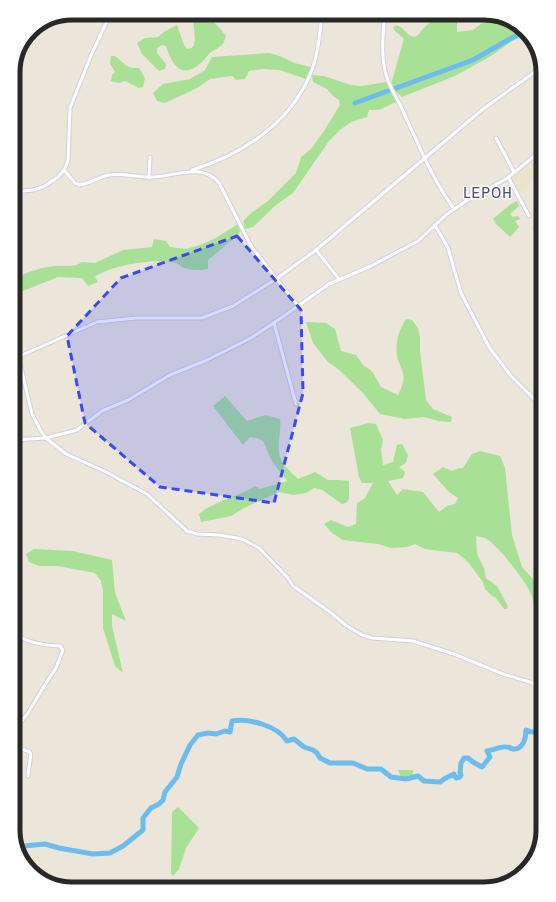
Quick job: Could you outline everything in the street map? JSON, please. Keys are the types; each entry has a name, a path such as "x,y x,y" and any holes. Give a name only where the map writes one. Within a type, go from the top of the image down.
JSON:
{"street":[{"path":"20,191 43,187 58,177 64,170 68,161 70,105 108,20"},
{"path":"64,170 75,183 80,185 112,175 149,178 190,171 214,163 240,150 277,124 287,113 299,95 313,68 319,45 321,20"},
{"path":"384,20 382,51 385,72 390,87 401,107 424,160 437,185 454,210"},
{"path":"20,357 97,322 136,318 192,318 211,315 233,306 276,279 316,250 483,109 536,71"},
{"path":"496,138 514,172"},
{"path":"20,440 46,438 77,430 102,411 128,400 175,372 219,355 251,338 326,286 371,266 412,245 423,238 435,225 454,210 508,177 534,157 536,160"},
{"path":"149,178 150,158"},
{"path":"190,171 205,173 219,183 239,220 245,237 298,306"},
{"path":"508,177 529,216"},
{"path":"435,225 448,248 461,293 489,347 511,376 536,401"},
{"path":"316,250 339,279"},
{"path":"274,323 296,404"},
{"path":"20,365 32,414 38,427 46,438 66,454 106,472 147,494 187,531 197,534 219,535 236,538 244,540 259,548 287,577 293,586 330,612 346,626 362,635 372,638 407,640 420,643 454,654 503,674 536,684"},
{"path":"20,638 34,643 60,646 63,650 56,668 20,723"},
{"path":"20,748 30,752 31,757 28,776"}],"highlighted area":[{"path":"237,236 301,310 303,393 274,503 160,487 85,423 67,336 121,278"}],"shaded area":[{"path":"531,157 536,162 536,176 521,192 510,175"}],"green space":[{"path":"193,20 209,20 219,27 226,36 223,44 196,67 190,70 180,69 172,60 166,46 162,45 157,48 157,53 166,64 165,69 159,71 142,54 137,43 145,38 158,37 177,25 184,45 187,49 192,48 195,41"},
{"path":"432,20 457,20 457,32 473,30 488,20 507,25 522,37 512,41 491,56 455,76 402,97 396,92 391,84 404,39 395,31 393,27 397,25 409,35 414,37"},
{"path":"269,53 280,56 294,63 311,67 306,79 280,70 262,69 249,71 245,79 236,80 232,76 210,79 197,88 165,103 157,101 153,93 163,84 190,79 205,70 212,57"},
{"path":"111,56 115,56 131,68 139,68 145,78 143,87 139,88 125,81 119,83 111,81 112,75 115,72 110,64"},
{"path":"312,75 324,76 351,85 362,86 386,82 396,102 379,110 369,110 367,117 351,122 340,130 329,141 293,193 276,205 253,227 245,229 243,221 251,213 268,201 296,173 301,157 311,149 340,105 339,100 327,89 313,82"},
{"path":"517,201 519,206 510,214 513,217 518,216 520,219 515,221 519,227 510,237 496,224 493,219"},
{"path":"238,224 240,231 239,234 208,260 208,269 199,270 183,268 176,263 157,261 146,262 112,269 95,277 98,282 88,286 82,278 58,277 20,292 20,276 36,270 59,266 73,266 82,262 95,263 123,250 152,247 154,239 166,241 170,247 186,249 214,239"},
{"path":"406,319 412,320 418,328 426,400 433,409 452,417 451,422 439,421 424,417 405,419 380,414 363,393 337,368 328,362 313,343 306,322 326,323 335,329 341,351 356,355 363,365 372,371 381,387 398,395 404,377 397,358 397,341 401,327"},
{"path":"225,396 247,421 266,415 280,419 279,453 280,458 288,469 298,479 315,472 328,480 349,481 349,499 346,503 342,504 322,490 314,488 306,493 293,495 279,492 244,508 231,516 201,522 199,514 219,502 255,486 260,489 287,481 272,460 263,441 250,437 243,445 213,406"},
{"path":"369,423 376,424 383,440 381,450 383,465 393,462 397,445 402,444 408,455 406,463 399,467 405,472 403,478 388,481 397,495 403,489 423,492 439,512 447,506 455,504 458,498 449,492 433,474 443,467 452,471 463,468 472,454 480,451 500,456 505,468 512,535 522,567 536,582 536,612 529,590 516,570 503,554 485,538 476,536 477,554 484,568 486,578 497,586 508,606 507,609 504,609 496,598 485,589 483,582 468,562 457,553 425,549 415,544 407,547 391,548 378,544 343,540 332,533 324,524 331,520 348,527 356,524 357,503 365,498 373,483 362,483 359,477 350,428"},
{"path":"34,549 73,551 112,560 115,593 126,621 112,614 112,626 123,673 115,666 103,628 103,590 101,581 95,573 58,566 39,566 29,562 26,554"},
{"path":"398,770 413,770 413,780 408,781 402,779"},
{"path":"178,807 199,828 186,848 179,869 173,876 171,873 172,812"}],"waterway":[{"path":"355,103 473,60 519,34"},
{"path":"23,846 45,844 93,854 110,853 123,846 143,830 143,818 151,808 163,800 165,792 177,777 190,745 198,735 208,733 216,734 225,731 230,732 232,721 239,720 254,722 270,727 277,731 287,741 294,739 304,747 313,750 320,758 330,763 353,763 367,769 381,769 391,777 406,779 418,776 424,781 440,782 454,774 456,778 460,777 461,763 464,758 468,758 482,767 490,757 487,751 504,747 513,749 519,748 522,746 526,730 536,732"}],"district":[{"name":"LEPOH","path":"488,192"}]}
